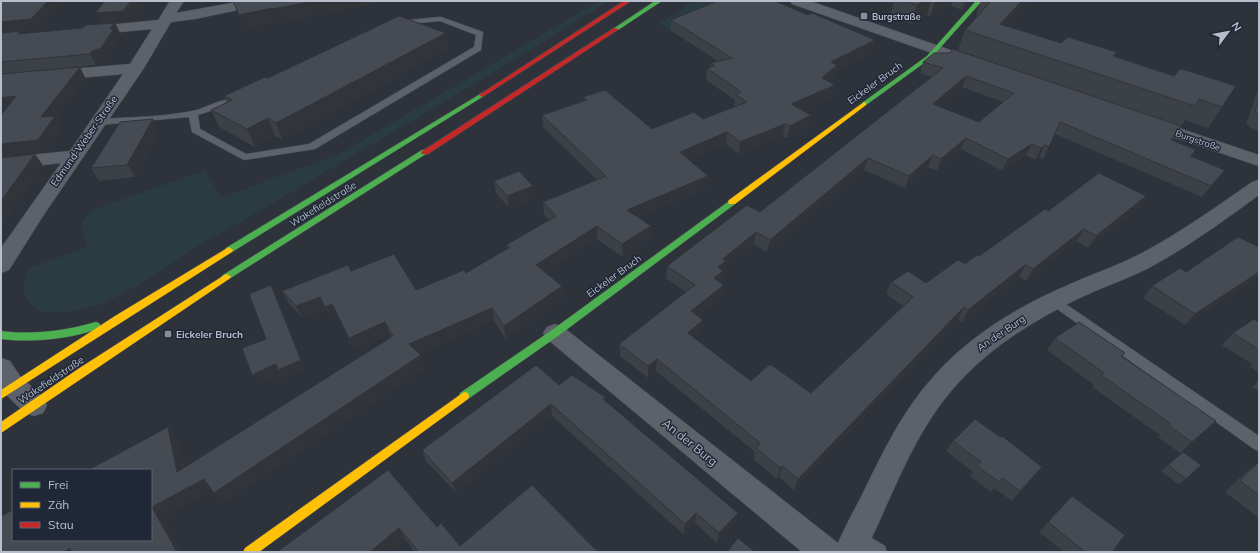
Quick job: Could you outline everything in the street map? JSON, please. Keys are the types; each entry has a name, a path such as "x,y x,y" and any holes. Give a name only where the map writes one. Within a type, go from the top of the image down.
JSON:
{"main road":[{"name":"Wakefieldstraße","path":"5,383 118,319 528,68 628,1"},
{"name":"Wakefieldstraße","path":"1,428 34,404 163,318 562,66 659,1"},
{"name":"Eickeler Bruch","path":"249,552 429,420 555,333 860,106 929,57 979,1"},
{"path":"1,335 15,338 44,337 84,330 118,319"}],"street":[{"name":"Edmund-Weber-Straße","path":"1,265 55,182 75,156 136,68 177,1"},
{"path":"78,32 165,21 262,1"},
{"path":"797,1 988,68"},
{"path":"1,80 136,68"},
{"name":"Burgstraße","path":"1131,117 1259,161"},
{"path":"1,164 75,156"},
{"name":"An der Burg","path":"853,544 893,459 916,419 942,384 977,349 1010,326 1054,300 1104,280 1148,259 1259,186"},
{"name":"An der Burg","path":"555,333 826,552"},
{"path":"5,383 34,404"}],"lane":[{"path":"193,114 195,130 244,157 312,147 478,48 480,34 441,19 395,23 388,27"},
{"path":"99,122 193,114 216,108 237,98"},
{"path":"1054,300 1259,444"},
{"name":"An der Burg","path":"853,544 879,552"}],"shaded area":[{"path":"599,1 609,1 450,98 195,248 118,297 101,304 70,312 45,312 33,307 28,302 24,292 24,286 29,268 88,247 81,225 90,211 205,170 221,197 139,228 339,154"},
{"path":"693,1 741,1 671,31 658,23 664,21"}],"building":[{"path":"1,1 48,1 31,19 1,22"},
{"path":"105,1 131,1 123,11 95,13"},
{"path":"233,1 314,1 239,15"},
{"path":"717,1 775,1 808,15 812,13 875,40 831,62 837,65 822,78 835,85 791,104 811,115 790,126 785,124 740,142 727,132 680,152 708,176 627,210 651,226 622,244 597,226 536,265 562,286 504,326 492,308 409,344 421,355 214,493 204,479 152,507 152,469 90,469 168,427 177,472 393,336 385,322 349,338 332,304 325,307 320,297 296,306 282,291 348,265 351,271 394,254 416,290 464,270 466,273 510,247 506,245 556,216 543,202 606,176 542,115 587,100 583,97 605,90 652,129 694,112 703,119 747,102 735,94 741,92 707,68 715,66 710,63 732,58 671,20"},
{"path":"906,1 924,1 917,5"},
{"path":"991,1 1022,1 1000,24 1061,43 1068,37 1117,52 1113,56 1174,76 1179,70 1182,69 1236,86 1222,107 1199,99 1195,106 965,30"},
{"path":"399,16 446,33 276,123 268,118 247,129 211,110 232,100 224,96 265,77 268,78"},
{"path":"115,23 110,28 113,30 101,48 92,51 90,54 1,62 1,33 20,31 18,34 83,28 86,25"},
{"path":"953,49 1181,126 1171,140 1196,150 1190,156 1225,170 1211,186 1060,122 1049,147 1045,145 1041,148 1032,144 1008,159 966,138 941,159 933,155 909,176 868,158 770,240 756,232 723,259 726,261 718,267 723,271 714,278 724,285 691,311 703,320 688,333 751,381 770,364 811,393 913,297 891,282 908,271 926,283 958,260 965,264 977,255 979,256 1045,209 1048,211 1099,173 1146,196 1096,236 1084,229 1033,269 1025,265 968,310 964,307 798,479 782,466 780,468 756,448 760,443 657,359 648,366 619,344 695,285 667,266 747,205 760,212 943,68 923,62 934,53 950,53","holes":["966,76 1014,93 979,122 933,104"]},
{"path":"80,67 41,117 55,116 38,140 1,144 1,115 16,96 1,98 1,74"},
{"path":"1259,100 1259,113 1255,112"},
{"path":"153,119 127,165 91,168 120,122"},
{"path":"35,154 1,201 1,158"},
{"path":"519,171 533,186 507,196 494,181"},
{"path":"1238,237 1259,247 1259,272 1195,314 1152,286 1180,268 1186,272"},
{"path":"271,285 301,360 278,370 276,364 252,375 242,348 266,339 249,294"},
{"path":"1254,319 1259,322 1259,350 1233,333"},
{"path":"1079,322 1125,353 1121,356 1216,421 1192,442 1169,426 1171,424 1101,375 1104,373 1055,338"},
{"path":"536,365 559,385 572,375 605,397 603,399 738,513 719,533 696,513 685,524 551,404 452,483 422,450"},
{"path":"975,419 1000,437 1002,436 1042,467 1020,491 1002,478 999,482 977,466 981,462 953,441"},
{"path":"1183,452 1201,465 1186,479 1168,465"},
{"path":"1259,462 1259,495 1240,481"},
{"path":"388,470 437,527 441,523 460,546 532,485 598,552 419,552 399,528 370,552 277,552"},
{"path":"1072,496 1125,535 1112,552 1085,552 1048,522"},
{"path":"152,507 177,552 71,552 70,548 64,552 1,552 1,516 12,510 12,541 152,541"},
{"path":"738,538 755,552 727,552"}],"traffic: fast":[{"path":"616,29 659,1"},
{"path":"864,104 929,57 979,1"},
{"path":"229,250 482,95"},
{"path":"226,277 425,152"},
{"path":"464,396 555,333 732,202"},
{"path":"1,335 25,337 49,336 96,326"}],"traffic: slow":[{"path":"732,202 864,104"},
{"path":"1,395 118,319 229,250"},
{"path":"1,428 82,372 226,277"},
{"path":"249,552 464,396"}],"traffic: jam":[{"path":"482,95 628,1"},
{"path":"425,152 616,29"}],"place":[{"name":"Burgstraße","path":"864,16"},
{"name":"Eickeler Bruch","path":"168,334"}]}
